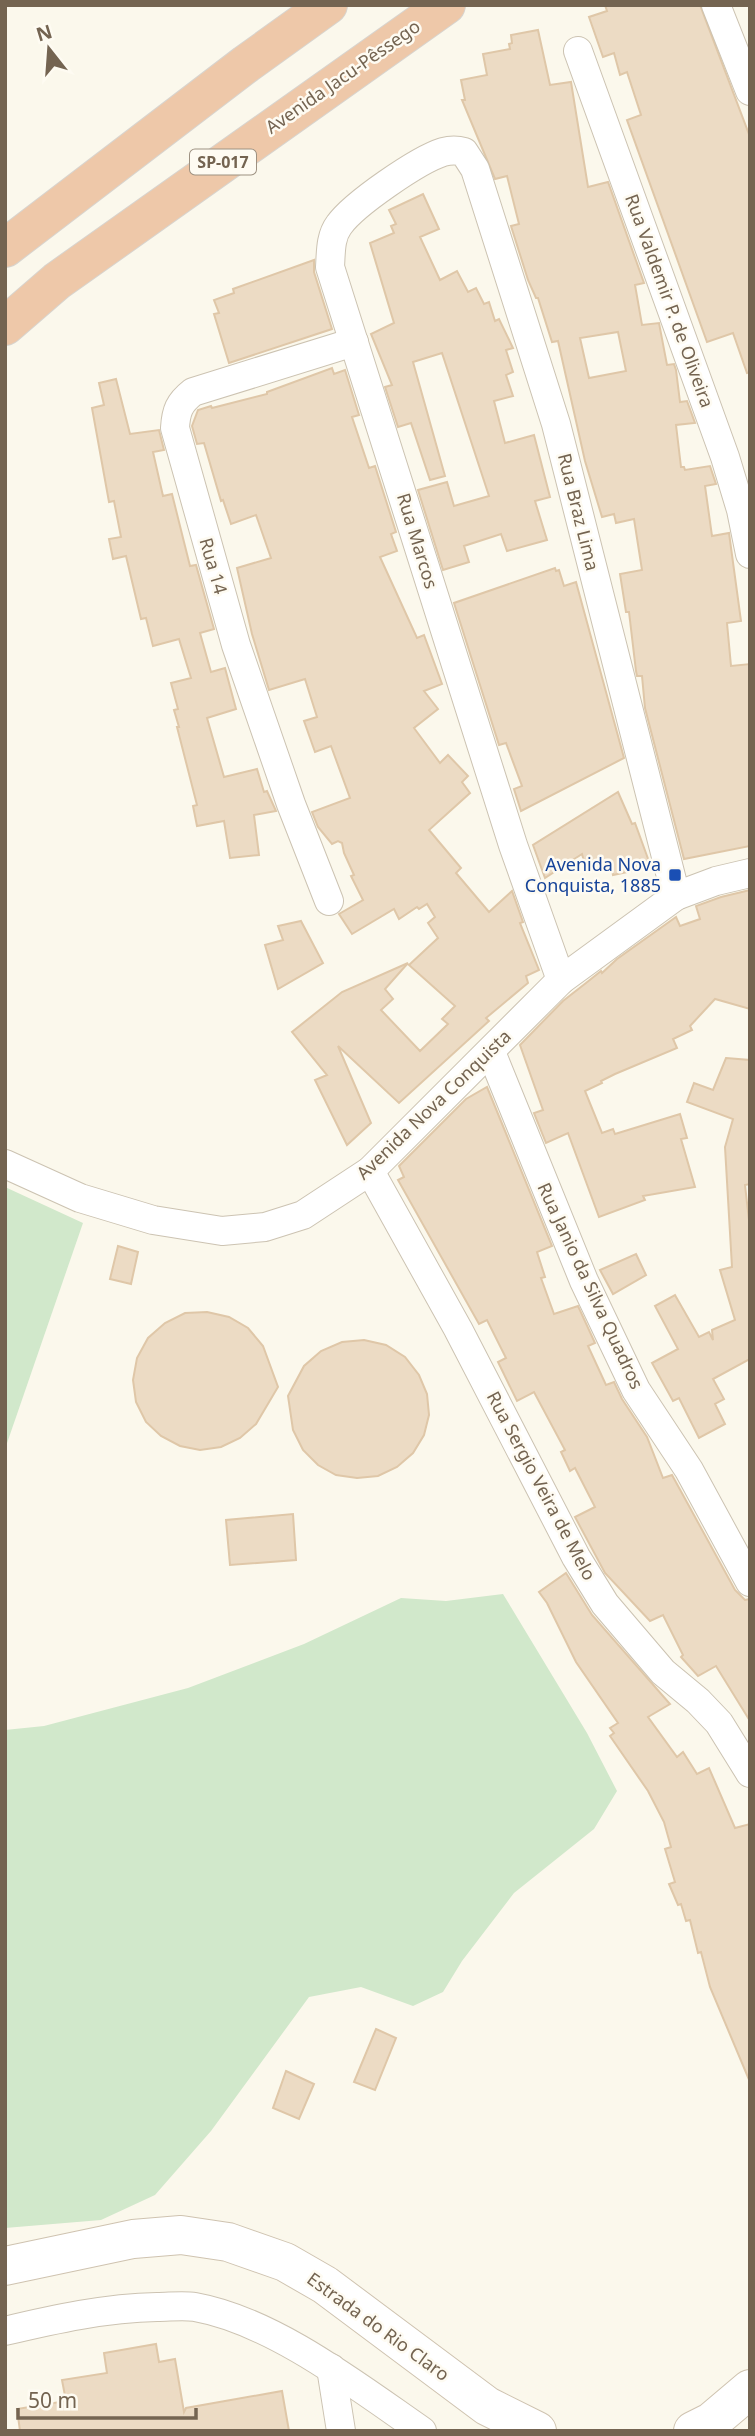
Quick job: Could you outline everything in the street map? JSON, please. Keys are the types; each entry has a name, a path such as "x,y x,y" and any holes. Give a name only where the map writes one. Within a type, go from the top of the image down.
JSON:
{"highway":[{"path":"5,248 246,64 328,5"},
{"name":"Avenida Jacu-Pêssego","path":"5,326 57,281 446,5"}],"main road":[{"name":"Estrada do Rio Claro","path":"5,2266 133,2239 181,2235 228,2242 285,2262 326,2285 487,2406 537,2431"},
{"path":"693,2431 712,2422 750,2389"}],"street":[{"path":"716,5 750,91"},
{"name":"Rua Valdemir P. de Oliveira","path":"578,51 725,457 741,510 750,554"},
{"name":"Rua Marcos","path":"445,151 425,159 370,197 338,225 331,243 330,267 513,845 561,980"},
{"name":"Rua Braz Lima","path":"445,151 464,152 475,169 556,424 676,896"},
{"name":"Rua 14","path":"329,901 291,804 236,645 174,428 176,412 182,401 193,392 354,342"},
{"name":"Avenida Nova Conquista","path":"5,1164 80,1198 141,1217 222,1231 265,1227 303,1215 370,1171 561,980 676,896 716,881 750,873"},
{"name":"Rua Janio da Silva Quadros","path":"491,1052 584,1281 631,1378 689,1470 750,1582"},
{"name":"Rua Sergio Veira de Melo","path":"370,1171 458,1329 576,1557 605,1604 663,1672 698,1701 719,1723 750,1773"},
{"path":"5,2331 56,2318 128,2308 192,2306 240,2319 331,2368 422,2431"},
{"path":"331,2368 341,2431"}],"green space":[{"path":"5,1187 83,1223 5,1449"},
{"path":"503,1594 587,1733 617,1791 594,1829 514,1893 462,1961 443,1992 413,2006 361,1987 309,1997 211,2131 155,2195 101,2220 5,2228 5,1730 44,1726 188,1688 304,1644 401,1598 446,1601"}],"building":[{"path":"605,5 700,5 750,137 750,372 747,373 733,333 707,342 627,120 641,115 627,72 620,75 614,53 603,57 589,17 607,11"},
{"path":"538,30 550,85 571,82 588,187 608,182 644,283 635,285 642,325 659,323 667,365 674,364 676,370 680,402 687,401 695,423 676,425 681,467 685,470 710,466 716,484 705,486 712,536 729,533 741,621 727,623 731,666 750,664 750,846 684,859 645,708 642,676 637,676 629,612 626,612 620,574 642,570 634,519 616,523 614,514 602,517 585,461 558,341 552,342 511,226 519,224 507,176 495,179 462,100 465,100 461,80 487,75 483,54 510,49 511,35","holes":["618,332 626,371 589,378 580,338"]},
{"path":"423,194 439,229 420,237 440,280 457,271 468,292 476,288 484,304 489,302 495,321 499,319 513,348 506,350 513,372 506,375 513,396 494,401 505,443 534,435 550,497 535,501 547,540 507,551 501,534 464,546 469,562 443,570 418,490 447,482 454,506 489,496 442,353 413,362 445,476 430,480 411,423 398,427 385,387 392,385 371,334 394,323 370,243 394,233 391,226 396,224 389,210"},
{"path":"314,260 314,272 332,329 229,363 214,314 219,313 214,300 234,293 233,289"},
{"path":"332,368 334,374 345,370 359,415 352,417 369,468 375,466 396,532 391,534 397,551 380,557 417,638 424,635 442,684 424,691 438,709 414,728 440,763 448,755 468,776 462,782 470,793 429,830 461,868 456,873 489,912 512,891 523,922 520,923 539,970 526,976 528,983 486,1018 489,1021 399,1103 338,1046 371,1123 347,1145 315,1080 327,1075 292,1032 342,992 408,963 385,989 393,999 381,1010 420,1051 448,1024 442,1019 455,1006 409,965 438,938 428,923 435,917 427,904 399,919 394,909 352,934 339,914 363,900 351,876 354,875 342,843 338,841 332,844 318,827 312,812 350,798 331,746 315,752 304,721 317,717 305,679 269,690 252,634 237,568 271,558 256,515 231,524 223,500 221,501 204,443 197,444 192,426 198,410 267,394"},
{"path":"116,379 130,434 159,430 164,450 153,452 163,496 172,494 190,566 196,565 214,629 200,633 211,672 225,668 236,709 207,718 224,777 257,769 264,792 267,791 276,811 254,815 259,855 230,858 224,821 197,826 193,806 197,805 177,727 174,710 178,709 171,683 191,678 179,639 153,646 146,618 141,619 126,556 113,559 109,539 121,537 114,501 109,502 92,408 104,405 99,383"},
{"path":"555,568 556,571 559,570 564,586 576,582 624,758 521,811 514,789 522,786 506,743 499,745 454,603"},
{"path":"618,792 632,824 635,823 651,867 613,875 611,866 587,872 582,854 545,878 533,845"},
{"path":"750,890 750,1009 715,999 690,1026 692,1030 673,1039 677,1048 615,1074 585,1091 602,1133 613,1129 615,1134 680,1114 687,1138 681,1139 695,1187 643,1196 645,1200 599,1217 568,1133 546,1143 534,1113 543,1110 520,1045 563,1001 676,917 680,926 700,919 696,906"},
{"path":"301,921 323,963 278,989 265,945 283,940 278,926"},
{"path":"726,1058 750,1060 750,1184 745,1185 750,1229 750,1359 713,1379 724,1399 715,1404 725,1424 699,1438 679,1398 673,1401 652,1363 678,1349 655,1306 675,1295 699,1337 709,1332 713,1340 712,1330 735,1320 720,1270 732,1267 725,1147 733,1119 687,1102 694,1083 713,1090"},
{"path":"487,1087 552,1246 537,1252 545,1277 541,1278 554,1314 578,1306 595,1343 588,1346 606,1385 614,1382 647,1437 663,1478 672,1475 735,1590 745,1600 750,1599 750,1721 716,1666 698,1676 681,1657 683,1655 663,1615 650,1621 605,1573 575,1517 595,1507 575,1468 570,1471 561,1452 565,1450 534,1392 517,1401 498,1362 506,1358 487,1320 479,1324 398,1180 404,1177 399,1166 466,1099"},
{"path":"118,1246 138,1252 131,1284 110,1279"},
{"path":"636,1254 646,1275 613,1294 600,1270"},
{"path":"207,1312 229,1317 248,1328 263,1346 278,1387 256,1424 240,1438 221,1447 200,1450 180,1446 161,1436 146,1422 136,1402 133,1380 137,1358 148,1338 165,1323 185,1313"},
{"path":"364,1340 386,1345 405,1357 419,1375 427,1394 429,1415 424,1435 413,1453 397,1467 378,1476 357,1478 336,1475 318,1465 303,1450 293,1430 288,1396 304,1366 321,1351 342,1342"},
{"path":"293,1514 296,1560 230,1565 226,1520"},
{"path":"566,1573 592,1615 670,1704 648,1717 677,1757 683,1752 697,1774 709,1768 735,1828 750,1824 750,2082 710,1987 690,1920 686,1921 681,1904 678,1905 669,1884 675,1882 665,1849 671,1847 664,1822 648,1791 610,1736 614,1733 610,1728 618,1723 576,1662 539,1592"},
{"path":"376,2029 396,2038 375,2090 354,2082"},
{"path":"286,2071 314,2084 299,2119 273,2108"},
{"path":"156,2344 159,2362 175,2359 184,2412 186,2408 282,2391 289,2431 20,2431 17,2409 66,2401 62,2380 107,2373 104,2353"}],"place":[{"name":"Avenida Nova Conquista, 1885","path":"675,875"}]}
